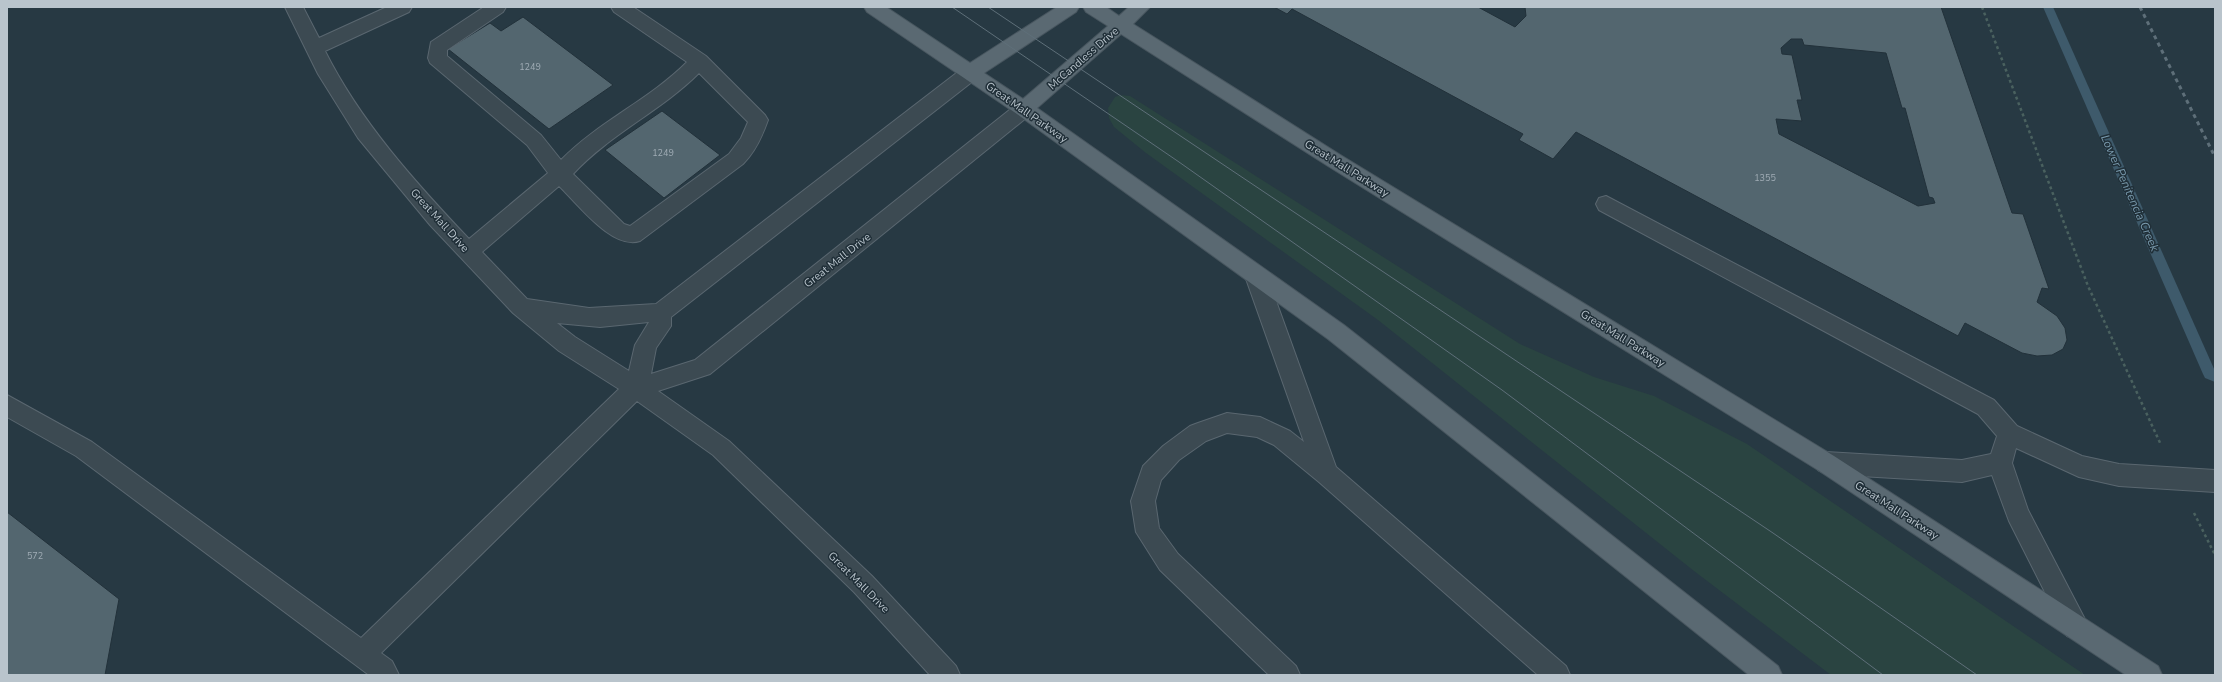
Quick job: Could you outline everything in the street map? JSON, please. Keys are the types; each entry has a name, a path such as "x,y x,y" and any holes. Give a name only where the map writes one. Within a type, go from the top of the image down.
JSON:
{"main road":[{"name":"Great Mall Parkway","path":"873,7 1024,109 1336,332 1769,675"},
{"path":"970,73 1070,7"},
{"name":"Great Mall Parkway","path":"1092,7 1361,177 1826,463 2149,675"},
{"name":"McCandless Drive","path":"1024,109 1142,7"}],"street":[{"name":"Great Mall Drive","path":"294,7 327,74 365,133 437,219 521,307 567,344 636,388 721,448 863,584 947,675"},
{"path":"314,48 403,7"},
{"path":"497,7 438,47 437,58 534,140 560,174 617,230 633,235 736,159 746,148 758,120 699,61 620,7"},
{"path":"468,252 560,174 582,150 676,84 699,61"},
{"path":"521,307 580,318 611,318 640,312 660,313 970,73"},
{"name":"Great Mall Drive","path":"636,388 702,367 975,150 1024,109"},
{"path":"1606,204 1986,407 2009,433 2079,466 2119,475 2215,481"},
{"path":"1256,276 1327,474"},
{"path":"362,654 636,388 646,344 660,326 660,313"},
{"path":"7,405 84,450 362,654 383,670 386,675"},
{"path":"1287,675 1169,562 1148,532 1143,501 1151,474 1171,453 1198,433 1227,423 1260,427 1282,438 1327,474 1557,675"},
{"path":"2009,433 2000,463 2017,513 2076,627"},
{"path":"1826,463 1962,471 2000,463"}],"path":[{"path":"1982,7 2088,286 2176,478 2215,554"}],"green space":[{"path":"1120,95 1130,96 1520,344 1594,377 1654,396 1747,444 2085,675 1831,675 1694,571 1378,320 1146,153 1114,127 1109,118 1108,108 1115,97"}],"building":[{"path":"1274,7 1478,7 1515,27 1526,16 1525,7 1941,7 2012,213 2023,214 2049,289 2042,288 2037,302 2057,316 2065,328 2067,340 2063,349 2052,355 2037,356 2022,353 1965,323 1958,336 1576,132 1553,159 1519,140 1523,134 1292,9 1287,14","holes":["1791,39 1802,39 1804,45 1886,53 1902,108 1905,108 1929,197 1933,198 1935,203 1918,206 1779,134 1776,119 1802,121 1797,100 1802,100 1792,55 1782,54 1781,48"]},
{"path":"523,17 613,85 549,129 448,49 490,23 501,31"},
{"path":"662,111 720,155 664,198 605,150"},
{"path":"7,512 119,599 105,675 7,675"}],"waterway":[{"name":"Lower Penitencia Creek","path":"2048,7 2209,374 2215,377"}],"tram line":[{"path":"952,7 1179,162 1502,390 1883,675"},
{"path":"988,7 1773,533 1977,675"}],"railway":[{"path":"2140,7 2215,157"}]}
